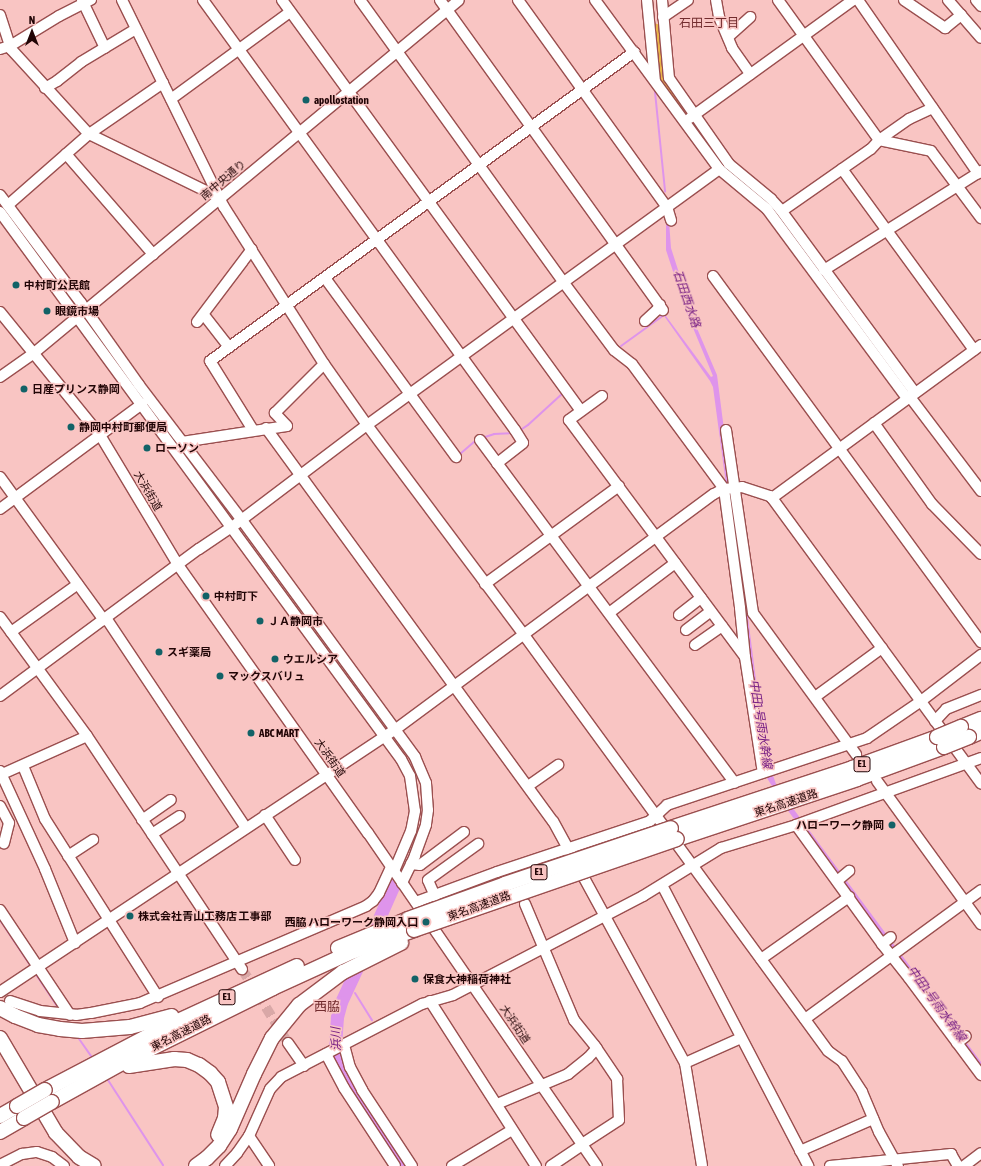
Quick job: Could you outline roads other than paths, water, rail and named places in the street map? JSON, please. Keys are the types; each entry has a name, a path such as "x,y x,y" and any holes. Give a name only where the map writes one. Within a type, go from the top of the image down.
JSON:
{"highway":[{"name":"東名高速道路","path":"0,1132 21,1112 48,1096 273,988 356,946 383,929 413,928 510,895 674,834 970,732 981,719"},
{"name":"東名高速道路","path":"101,1071 213,1003 356,946 377,943 413,928 505,884 674,834"},
{"path":"196,1166 219,1146 230,1130 254,1074 272,1038 299,1005 343,972 370,958 413,928"},
{"path":"5,1004 15,1016 38,1025 73,1031 104,1030 137,1025 213,1003"},
{"path":"0,1038 56,1133 79,1157 94,1166"},
{"path":"0,1052 48,1134 66,1155 80,1166"},
{"path":"101,1071 141,1062 174,1059 188,1060 210,1072 218,1082 226,1107 225,1118 220,1131 206,1151 185,1166"},
{"name":"東名高速道路","path":"0,1116 21,1112"}],"street":[{"path":"122,0 224,207 324,364 366,425 524,635 828,1051 842,1061 862,1092 873,1119 896,1163"},
{"path":"203,0 523,443 497,463"},
{"path":"282,0 580,411"},
{"path":"360,0 614,350 632,364 727,489 753,612 856,754"},
{"path":"440,0 662,307 645,321"},
{"name":"南中央通り","path":"0,376 34,353 459,0"},
{"path":"518,0 584,89 667,207 671,220"},
{"path":"595,0 719,169 767,209 778,212 824,270 911,396"},
{"path":"647,0 655,81"},
{"path":"662,0 669,78 729,164 771,199 778,212 981,491"},
{"path":"649,21 663,19 688,0"},
{"path":"716,0 719,18 735,54 750,74"},
{"path":"778,0 879,140 931,151 981,218"},
{"path":"685,122 853,0"},
{"path":"824,270 980,172 933,108 858,0"},
{"path":"904,0 945,28 961,15"},
{"path":"948,0 981,38"},
{"path":"976,0 981,6"},
{"path":"5,48 86,1 105,48"},
{"path":"171,99 290,12"},
{"path":"0,15 5,48 89,134 220,198"},
{"path":"728,37 750,17"},
{"path":"45,88 57,81 81,62 136,29"},
{"path":"253,430 210,361 634,52"},
{"path":"4,208 89,134 162,83"},
{"path":"778,212 871,149 879,140 909,119 933,108"},
{"path":"66,154 153,254"},
{"path":"0,696 232,527 366,425 564,283 719,169"},
{"path":"772,498 978,347 887,230 842,169"},
{"path":"0,195 4,208 82,313 241,519 396,729 421,768 428,796 426,825 402,883"},
{"path":"229,347 201,319 238,266 252,249"},
{"path":"713,276 981,642"},
{"path":"325,278 456,457"},
{"name":"大浜街道","path":"0,312 100,435 178,565 474,984 597,1166"},
{"path":"5,1004 57,1014 112,1010 158,996 239,965 366,906 376,897 392,869 414,822 415,798 410,776 406,768 385,736 142,404 82,313"},
{"path":"182,442 287,426 275,414 324,364"},
{"path":"602,396 569,420 745,657"},
{"path":"0,509 142,404"},
{"path":"874,423 932,504 981,554"},
{"path":"266,428 553,821 685,1063 702,1166"},
{"path":"726,430 727,489 745,657 766,771"},
{"path":"480,440 735,783"},
{"path":"0,477 105,619 246,828"},
{"path":"485,584 619,486"},
{"path":"0,992 177,873 396,729 656,537 727,489 742,487 772,498 981,784"},
{"path":"609,613 675,563"},
{"path":"11,632 78,584"},
{"path":"679,615 701,598"},
{"path":"686,630 711,611"},
{"path":"0,617 87,736 239,965"},
{"path":"695,645 722,626"},
{"path":"814,697 882,648"},
{"path":"416,902 650,821 667,805 867,738 921,701 981,655"},
{"path":"935,721 946,709 981,695"},
{"path":"75,943 45,868 1,773 23,766 87,736"},
{"path":"225,1166 249,1136 263,1102 275,1082 326,1054 430,1001 448,997 544,948 662,885 721,848 799,824 981,758"},
{"path":"528,786 558,765"},
{"path":"23,766 45,819 158,996"},
{"path":"877,781 981,924"},
{"path":"142,820 171,800"},
{"path":"0,806 9,823 4,843"},
{"path":"265,815 295,860"},
{"path":"152,834 180,816"},
{"path":"799,824 842,876 854,898 977,1062 981,1075"},
{"path":"411,864 420,865 464,832"},
{"path":"68,856 93,840"},
{"path":"435,896 428,880 478,844"},
{"path":"662,885 808,1166"},
{"path":"805,1019 981,890"},
{"path":"761,959 854,898"},
{"path":"525,904 574,1020 596,1048 617,1079 619,1120 551,1166"},
{"path":"0,910 35,969 69,1014"},
{"path":"430,1001 536,1166"},
{"path":"685,1063 741,1038"},
{"path":"288,1043 304,1066"},
{"path":"344,1045 350,1067 362,1090 412,1166"},
{"path":"497,1104 568,1074 588,1058 596,1048"},
{"path":"326,1054 344,1088 396,1166"},
{"path":"800,1151 873,1119"},
{"path":"452,1166 512,1130"},
{"path":"249,1136 269,1166"},
{"path":"0,1164 22,1154 37,1152 52,1157 64,1166"},
{"path":"964,1166 981,1153"},
{"path":"830,1166 896,1163 951,1154 958,1166"}],"water":[{"path":"666,221 669,221 671,248 696,326 717,375 761,719 770,767 776,784 981,1062 981,1071 786,808 765,775 713,387 662,313 663,312 711,377 713,376 686,311 666,250"}],"waterway":[{"path":"655,92 665,191"},
{"path":"621,346 664,315"},
{"path":"519,431 528,425 563,393"},
{"path":"482,438 494,434 513,433"},
{"path":"460,454 477,439"},
{"name":"浜川","path":"369,941 395,882"},
{"path":"0,920 32,968"},
{"name":"浜川","path":"361,959 341,1002 337,1017 335,1046 339,1062 349,1086 403,1166"},
{"path":"35,973 59,1009"},
{"path":"355,993 372,1020"},
{"path":"37,1005 46,1007"},
{"path":"77,1036 93,1059"},
{"path":"106,1077 163,1165"}],"tunnel":[{"path":"242,969 288,1043"}],"place":[{"name":"apollostation","path":"306,100"},
{"name":"中村町公民館","path":"16,285"},
{"name":"眼鏡市場","path":"47,311"},
{"name":"日産プリンス静岡","path":"24,389"},
{"name":"静岡中村町郵便局","path":"71,427"},
{"name":"ローソン","path":"147,448"},
{"name":"中村町下","path":"206,596"},
{"name":"ＪＡ静岡市","path":"260,621"},
{"name":"スギ薬局","path":"159,652"},
{"name":"ウエルシア","path":"275,659"},
{"name":"マックスバリュ","path":"220,676"},
{"name":"ABC MART","path":"251,733"},
{"name":"ハローワーク静岡","path":"892,825"},
{"name":"株式会社青山工務店 工事部","path":"130,916"},
{"name":"西脇 ハローワーク静岡入口","path":"426,922"},
{"name":"保食大神稲荷神社","path":"415,979"}],"district":[{"name":"石田三丁目","path":"709,24"},
{"name":"西脇","path":"327,1007"}],"water label":[{"name":"石田西水路","path":"686,299"},
{"name":"中田1号雨水幹線","path":"760,724"},
{"name":"中田1号雨水幹線","path":"936,1004"}]}
